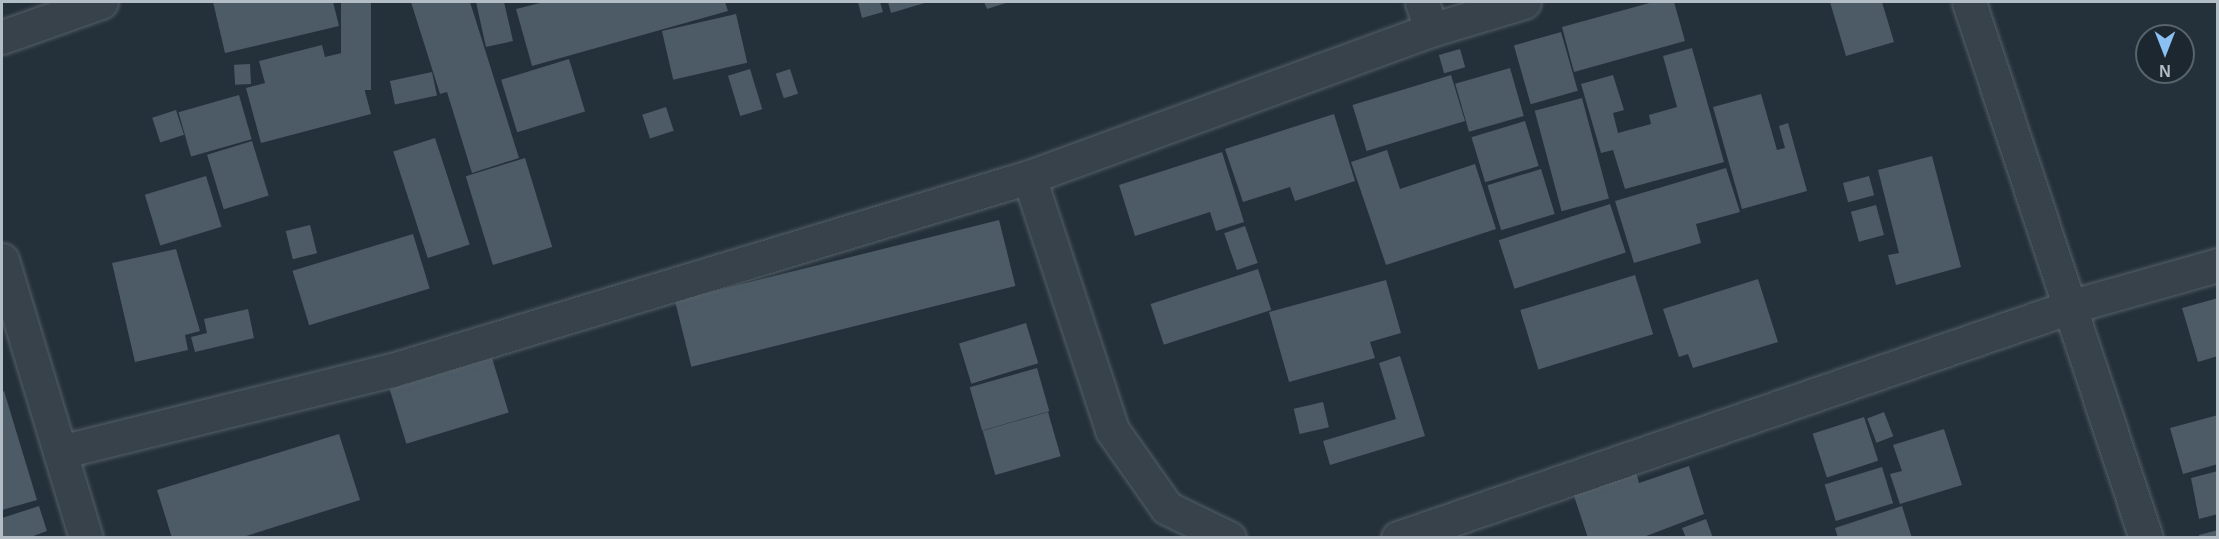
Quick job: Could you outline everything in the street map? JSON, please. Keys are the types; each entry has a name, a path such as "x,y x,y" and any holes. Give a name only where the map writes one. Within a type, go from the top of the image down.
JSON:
{"street":[{"path":"2,37 101,2"},
{"path":"60,452 392,370 1029,177 1427,16 1524,2"},
{"path":"1968,2 2073,306 2146,537"},
{"path":"1029,177 1112,430 1167,508 1229,537"},
{"path":"2,261 86,537"},
{"path":"1398,537 2073,306 2217,265"}],"building":[{"path":"213,2 333,2 339,26 225,53"},
{"path":"341,2 371,2 371,90 341,90"},
{"path":"411,2 470,2 519,158 472,173 447,92 440,94"},
{"path":"476,2 504,2 513,41 486,47"},
{"path":"544,2 725,2 728,11 532,66 516,9"},
{"path":"858,2 880,2 883,12 862,18"},
{"path":"888,2 928,2 891,13"},
{"path":"984,2 1009,2 987,9"},
{"path":"1653,2 1674,2 1685,41 1574,72 1562,27"},
{"path":"1830,2 1882,2 1894,42 1846,56"},
{"path":"736,14 747,63 673,80 662,31"},
{"path":"1561,32 1578,91 1531,104 1514,46"},
{"path":"322,45 325,57 354,50 371,114 261,143 246,88 265,83 259,61"},
{"path":"1692,48 1724,162 1625,189 1613,150 1601,153 1581,84 1613,75 1624,110 1613,113 1618,133 1651,124 1649,115 1677,107 1663,56"},
{"path":"1460,49 1465,67 1444,73 1439,55"},
{"path":"569,59 585,112 517,132 501,80"},
{"path":"250,64 251,84 235,85 234,65"},
{"path":"1510,68 1524,116 1469,132 1455,84"},
{"path":"750,69 762,109 740,116 728,76"},
{"path":"790,69 798,94 784,98 776,74"},
{"path":"432,72 437,95 395,104 390,81"},
{"path":"1451,75 1465,121 1367,151 1353,105"},
{"path":"1761,94 1777,150 1785,148 1779,126 1788,123 1807,191 1742,209 1713,107"},
{"path":"239,95 252,139 191,157 178,112"},
{"path":"1582,98 1609,198 1562,211 1535,111"},
{"path":"666,107 674,131 650,139 642,115"},
{"path":"176,110 184,135 160,142 152,118"},
{"path":"1334,114 1355,181 1295,201 1290,187 1243,202 1225,149"},
{"path":"1525,121 1539,166 1485,182 1471,137"},
{"path":"435,138 470,245 428,258 393,152"},
{"path":"252,141 269,196 224,209 207,155"},
{"path":"1387,150 1400,189 1475,164 1496,229 1386,265 1351,162"},
{"path":"1222,152 1244,222 1216,231 1210,212 1135,236 1119,185"},
{"path":"1932,156 1961,267 1896,285 1888,255 1899,253 1878,170"},
{"path":"525,158 552,247 493,265 466,176"},
{"path":"1726,168 1740,212 1696,224 1701,243 1634,263 1615,201"},
{"path":"1541,169 1555,214 1501,230 1487,185"},
{"path":"206,176 221,227 160,245 145,195"},
{"path":"1869,176 1874,195 1848,202 1843,183"},
{"path":"1610,204 1626,253 1514,289 1499,240"},
{"path":"1876,205 1884,235 1859,242 1851,212"},
{"path":"999,220 1015,286 691,367 675,301"},
{"path":"310,225 317,253 293,259 286,231"},
{"path":"1245,226 1258,263 1237,270 1224,233"},
{"path":"413,234 430,289 309,325 293,271"},
{"path":"176,249 200,331 185,335 188,350 135,362 112,263"},
{"path":"1258,269 1271,310 1164,345 1151,304"},
{"path":"1635,275 1653,334 1538,369 1520,310"},
{"path":"1758,279 1778,342 1693,368 1688,354 1679,357 1663,309"},
{"path":"1386,280 1401,333 1370,342 1375,358 1289,382 1269,312"},
{"path":"2218,298 2218,356 2198,362 2182,308"},
{"path":"248,309 254,338 195,352 191,337 207,333 204,319"},
{"path":"1026,323 1038,363 971,384 959,343"},
{"path":"1400,356 1425,436 1330,465 1323,441 1396,419 1379,363"},
{"path":"492,358 509,413 406,444 390,389"},
{"path":"1037,368 1049,411 982,431 970,387"},
{"path":"4,391 37,500 2,510 2,392"},
{"path":"1323,402 1329,427 1300,434 1294,409"},
{"path":"1048,412 1061,456 995,475 983,431"},
{"path":"1884,412 1893,436 1877,443 1867,418"},
{"path":"2218,415 2218,464 2183,474 2170,428"},
{"path":"1864,417 1878,461 1827,477 1813,434"},
{"path":"1944,429 1962,485 1900,504 1890,474 1902,471 1893,445"},
{"path":"339,434 360,500 240,538 172,538 157,490"},
{"path":"1689,466 1704,514 1641,538 1588,538 1573,493 1636,472 1639,483"},
{"path":"1882,467 1893,503 1836,521 1825,485"},
{"path":"2218,471 2218,514 2199,519 2191,478"},
{"path":"39,506 47,531 28,538 2,538 2,518"},
{"path":"1902,506 1912,538 1838,538 1835,528"},
{"path":"1706,519 1713,538 1686,538 1682,528"},
{"path":"2218,530 2218,538 2199,538 2199,535"}]}
